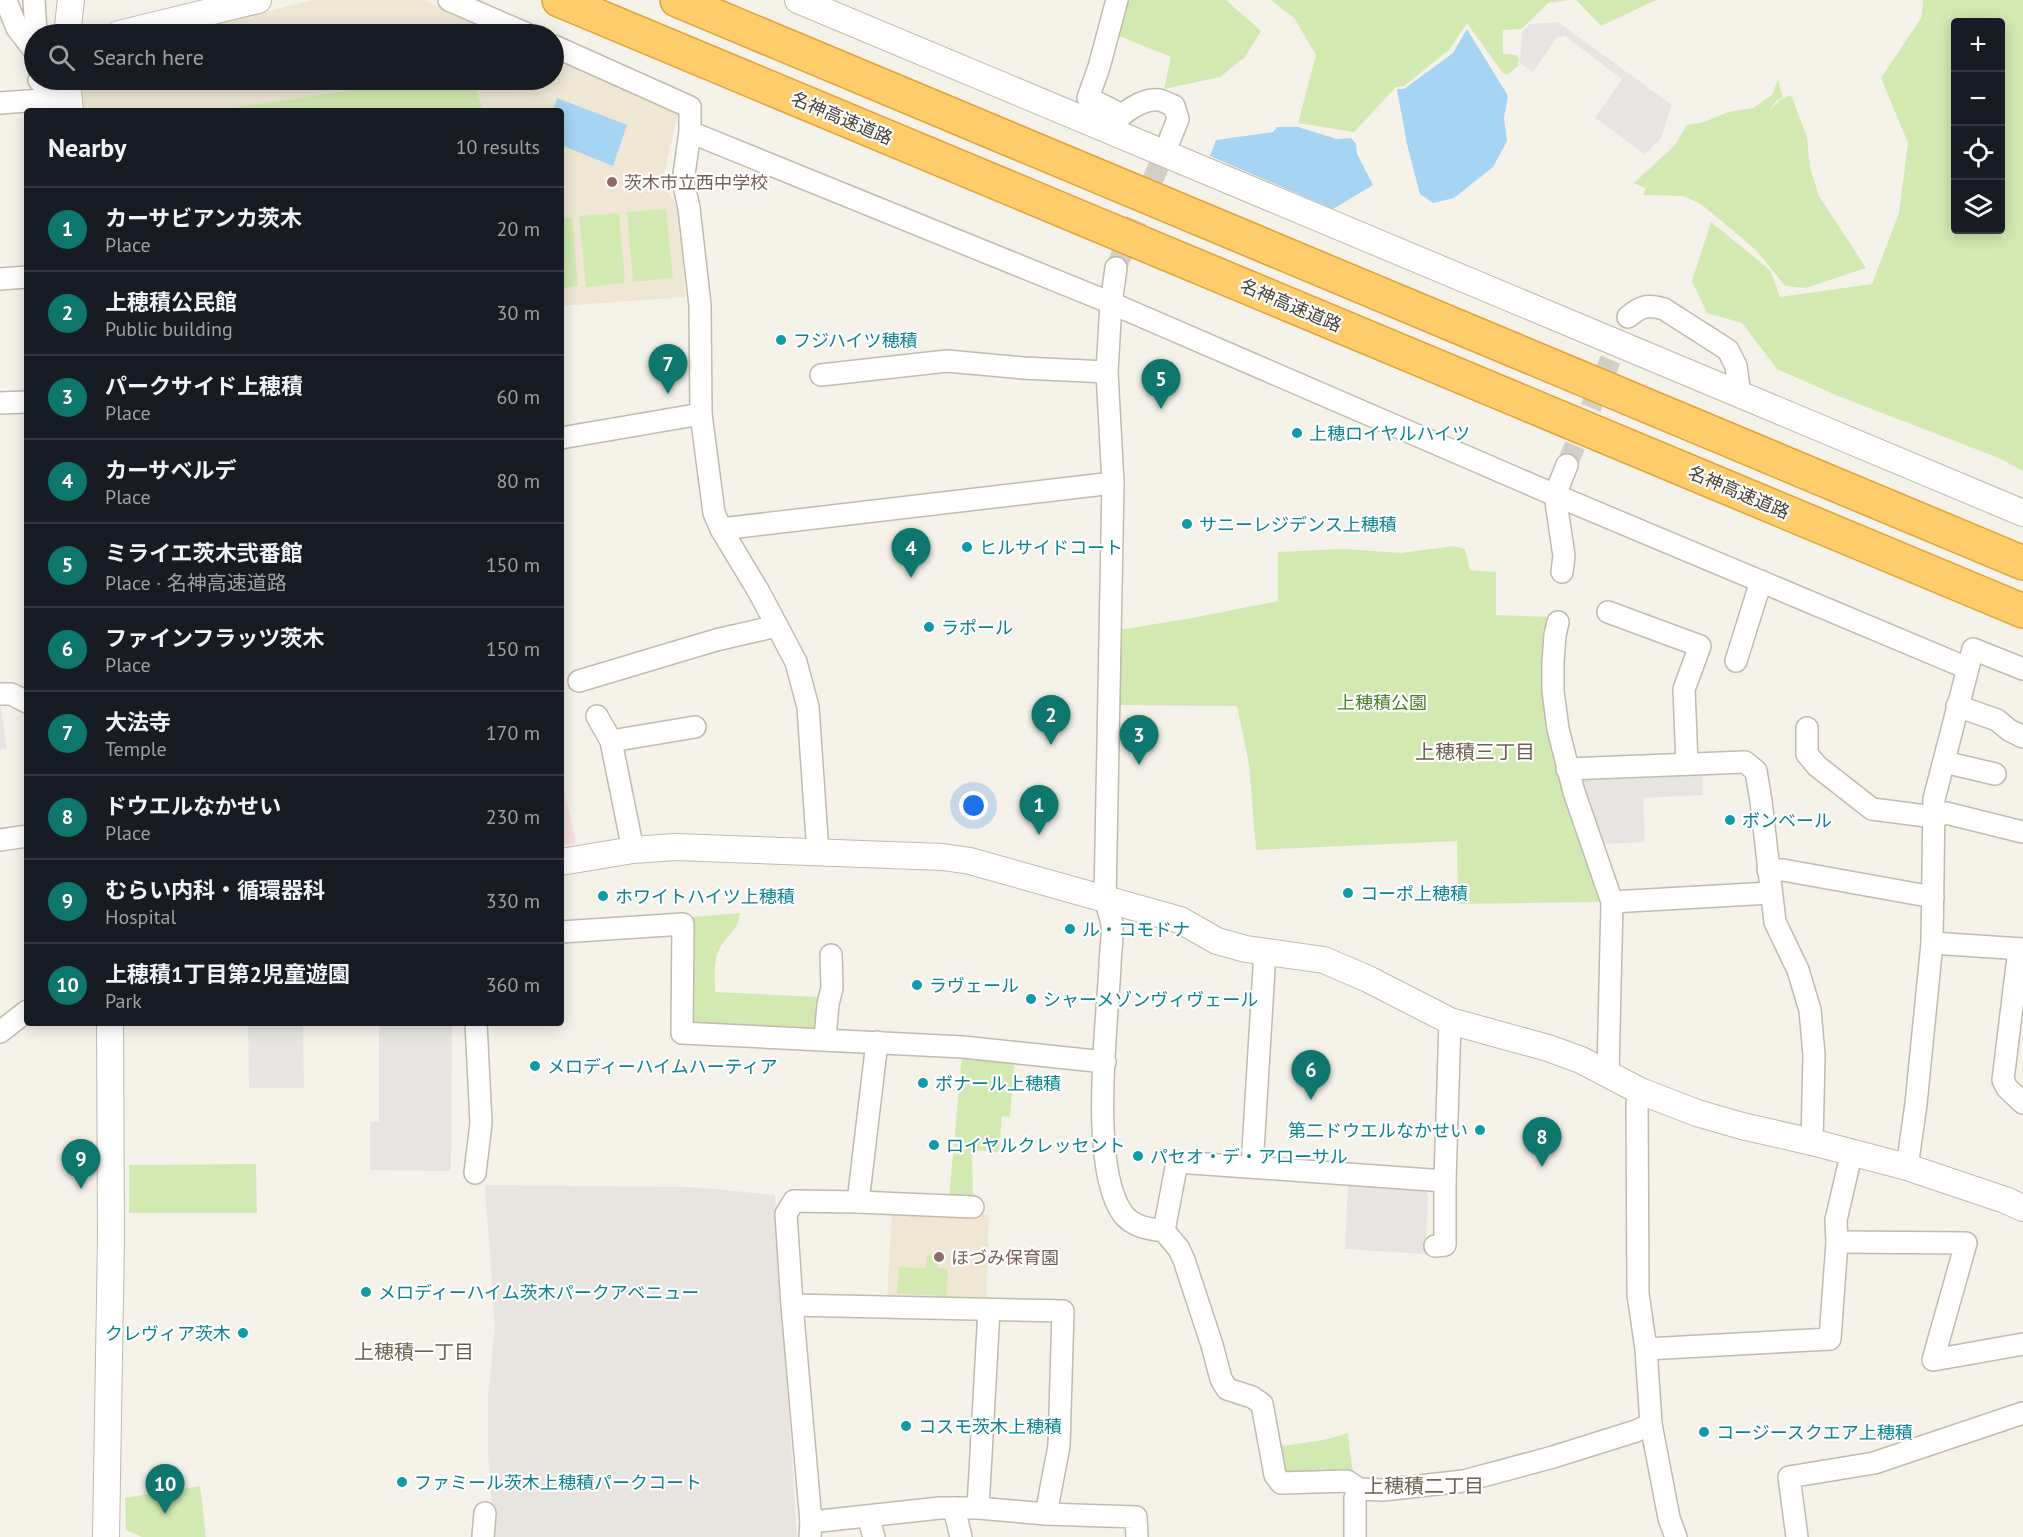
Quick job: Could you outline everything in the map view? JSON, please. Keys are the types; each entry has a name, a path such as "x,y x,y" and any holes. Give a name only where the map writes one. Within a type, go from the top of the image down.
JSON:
{"highway":[{"name":"名神高速道路","path":"559,0 2023,611"},
{"path":"677,0 2023,563"}],"street":[{"path":"34,0 35,24"},
{"path":"68,24 71,0"},
{"path":"160,24 258,0"},
{"path":"449,0 504,24"},
{"path":"798,0 1114,122 1740,394 2023,513"},
{"path":"1114,122 1088,98 1117,0"},
{"path":"6,1 17,28 24,37"},
{"path":"564,50 690,107 690,132 683,181 689,208 700,304 701,414 714,513 796,662 808,707 818,853"},
{"path":"0,103 68,93"},
{"path":"1114,122 1136,105 1158,100 1174,106 1178,119 1170,139"},
{"path":"690,132 1111,303 1555,495 1967,668"},
{"path":"1116,268 1111,303 1107,372 1113,483 1105,899 1112,926 1102,1132 1111,1188 1123,1214 1134,1223 1148,1229 1164,1231 1179,1249 1212,1345 1221,1379 1227,1389 1252,1397 1262,1404 1275,1475 1281,1483 1347,1481 1359,1489 1383,1490 1464,1481 1554,1457 1651,1424"},
{"path":"0,279 24,277"},
{"path":"1628,317 1639,307 1652,305 1664,309 1728,350 1736,366 1740,394"},
{"path":"821,375 947,361 1107,372"},
{"path":"0,404 24,402"},
{"path":"564,437 701,414"},
{"path":"1562,572 1564,556 1555,495 1567,465"},
{"path":"721,529 1113,483"},
{"path":"1736,661 1761,581"},
{"path":"1608,612 1700,646 1684,689 1687,764"},
{"path":"1558,622 1555,636 1553,691 1558,729 1567,769 1612,902 1608,1073"},
{"path":"579,681 716,640 777,626"},
{"path":"1907,1167 1916,1104 1932,943 1934,800 1973,649 2023,669"},
{"path":"0,694 11,694 24,700"},
{"path":"1957,706 1997,720 2009,730 2023,737"},
{"path":"597,716 611,741 633,850"},
{"path":"611,741 695,727"},
{"path":"1806,728 1807,754 1817,766 1872,809 1934,818 1946,813 2023,832"},
{"path":"1567,769 1745,762 1756,771 1774,922 1798,970 1810,1010 1814,1055 1812,1142"},
{"path":"1944,762 1995,774"},
{"path":"0,840 24,836"},
{"path":"564,862 633,850 675,847 943,857 970,861 1180,920 1217,941 1265,952 1324,960 1368,979 1450,1021 1548,1048 1581,1060 1640,1091 1697,1113 1907,1167 2023,1208"},
{"path":"1768,870 1783,870 1933,897"},
{"path":"1612,902 1770,893"},
{"path":"564,932 683,924 682,1033 963,1047 1105,1062"},
{"path":"1932,943 2021,949 2003,1080 2007,1088 2023,1103"},
{"path":"1252,1167 1265,952"},
{"path":"825,1039 832,988 831,955"},
{"path":"0,1032 24,1013"},
{"path":"1434,1246 1445,1245 1450,1021"},
{"path":"106,1537 111,1238 110,1026"},
{"path":"475,1173 481,1123 476,1026"},
{"path":"858,1202 877,1042"},
{"path":"1640,1091 1637,1104 1638,1294 1646,1349 1651,1424 1669,1518 1676,1537"},
{"path":"1646,1349 1830,1339 1837,1242 1836,1220 1852,1151"},
{"path":"1164,1231 1178,1162 1445,1181"},
{"path":"973,1207 794,1201 786,1214 810,1529 868,1516 940,1508 978,1508 1046,1514 1136,1516 1137,1537"},
{"path":"1837,1242 1966,1244 1933,1360 2023,1344"},
{"path":"792,1305 1063,1311 1059,1446 1046,1514"},
{"path":"978,1508 989,1310"},
{"path":"1797,1537 1789,1477 1874,1463 2023,1413"},
{"path":"1355,1537 1355,1498 1359,1489"},
{"path":"954,1508 961,1537"},
{"path":"483,1537 485,1513"},
{"path":"868,1516 874,1537"}],"shaded area":[{"path":"313,0 423,0 479,24 216,24"},
{"path":"1558,22 1672,105 1661,138 1645,154 1595,118 1622,79 1565,36 1557,37 1533,72 1520,63 1522,32 1530,24"},
{"name":"茨木市立西中学校","path":"564,60 679,110 663,177 664,187 678,206 686,297 564,306 564,108 84,108 83,90 564,90"},
{"path":"0,702 7,749 0,750"},
{"path":"1702,770 1703,795 1643,798 1645,842 1600,844 1581,786 1588,775"},
{"path":"564,789 576,843 564,845"},
{"path":"248,1026 303,1026 304,1088 249,1088"},
{"path":"379,1026 452,1026 451,1171 370,1170 370,1122 379,1121"},
{"path":"1348,1183 1425,1187 1428,1197 1425,1254 1345,1249"},
{"path":"485,1185 693,1187 775,1195 797,1537 494,1537 488,1454 488,1397 495,1326"},
{"name":"ほづみ保育園","path":"892,1209 989,1215 986,1303 887,1299"}],"green space":[{"path":"1121,0 1226,0 1261,31 1245,57 1220,77 1164,89 1171,57 1114,34"},
{"path":"1271,0 1569,0 1548,3 1522,29 1503,30 1503,54 1517,55 1519,60 1518,66 1507,75 1502,72 1467,23 1449,50 1404,86 1396,87 1354,132 1298,123 1316,55 1294,18"},
{"path":"1576,0 1656,0 1601,26"},
{"path":"1923,0 2023,0 2023,471 1999,458 1838,396 1777,369 1742,323 1707,313 1692,281 1711,222 1770,270 1780,297 1872,284 1899,213 1908,143 1881,78 1921,18"},
{"path":"1778,80 1783,97 1777,100 1769,111 1780,100 1791,95 1807,137 1810,168 1819,196 1866,268 1806,288 1785,286 1756,250 1701,204 1683,196 1644,195 1648,179 1645,188 1634,183 1675,145 1687,125 1704,122 1728,112 1753,108 1772,95"},
{"path":"354,90 477,90 482,108 231,108"},
{"path":"666,209 673,278 633,282 627,212"},
{"path":"619,213 625,283 586,287 579,216"},
{"path":"572,217 578,286 564,288 564,218"},
{"name":"上穂積公園","path":"1454,546 1465,549 1470,570 1496,572 1496,615 1550,617 1544,635 1543,654 1549,727 1563,786 1602,902 1458,904 1457,841 1256,850 1249,764 1237,706 1116,705 1119,630 1278,601 1278,552 1344,549 1401,553"},
{"path":"740,913 737,925 722,944 717,955 715,992 819,997 819,1022 809,1032 699,1027 689,1016 692,917"},
{"path":"962,1055 1015,1059 1010,1117 1002,1116 999,1152 972,1150 973,1200 949,1198"},
{"path":"256,1164 257,1213 129,1213 129,1165"},
{"path":"927,1255 938,1256 937,1267 948,1269 946,1296 897,1294 899,1267 925,1268"},
{"path":"1348,1433 1353,1476 1283,1476 1275,1447 1324,1440"},
{"path":"200,1486 206,1537 142,1537 126,1530 125,1498"}],"water":[{"path":"1467,29 1508,96 1504,118 1507,141 1493,167 1454,198 1433,203 1420,194 1407,144 1397,89 1404,89 1453,53"},
{"path":"557,98 627,125 613,166 564,146 564,108 554,108"},
{"path":"1277,127 1298,127 1337,139 1351,138 1356,144 1357,154 1373,185 1333,209 1210,156 1216,140 1273,132"}],"tunnel":[{"path":"1116,268 1170,139"},
{"path":"1567,465 1628,317"}],"place":[{"name":"茨木市立西中学校","path":"612,182"},
{"name":"フジハイツ穂積","path":"781,340"},
{"name":"大法寺","path":"668,394"},
{"name":"ミライエ茨木弐番館","path":"1161,409"},
{"name":"上穂ロイヤルハイツ","path":"1297,433"},
{"name":"サニーレジデンス上穂積","path":"1187,524"},
{"name":"ヒルサイドコート","path":"967,547"},
{"name":"カーサベルデ","path":"911,578"},
{"name":"ラポール","path":"929,627"},
{"name":"上穂積公民館","path":"1051,745"},
{"name":"パークサイド上穂積","path":"1139,765"},
{"name":"ボンベール","path":"1730,820"},
{"name":"カーサビアンカ茨木","path":"1039,835"},
{"name":"コーポ上穂積","path":"1348,893"},
{"name":"ホワイトハイツ上穂積","path":"603,896"},
{"name":"ル・コモドナ","path":"1070,929"},
{"name":"ラヴェール","path":"917,985"},
{"name":"シャーメゾンヴィヴェール","path":"1031,999"},
{"name":"メロディーハイムハーティア","path":"535,1066"},
{"name":"ボナール上穂積","path":"923,1083"},
{"name":"ファインフラッツ茨木","path":"1311,1100"},
{"name":"第二ドウエルなかせい","path":"1480,1130"},
{"name":"ロイヤルクレッセント","path":"934,1145"},
{"name":"パセオ・デ・アローサル","path":"1138,1156"},
{"name":"ドウエルなかせい","path":"1542,1167"},
{"name":"むらい内科・循環器科","path":"81,1189"},
{"name":"ほづみ保育園","path":"939,1257"},
{"name":"メロディーハイム茨木パークアベニュー","path":"366,1292"},
{"name":"クレヴィア茨木","path":"243,1333"},
{"name":"コスモ茨木上穂積","path":"906,1426"},
{"name":"コージースクエア上穂積","path":"1704,1432"},
{"name":"ファミール茨木上穂積パークコート","path":"402,1482"},
{"name":"上穂積1丁目第2児童遊園","path":"165,1514"}],"district":[{"name":"上穂積三丁目","path":"1475,752"},
{"name":"上穂積一丁目","path":"414,1352"},
{"name":"上穂積二丁目","path":"1424,1486"}]}
